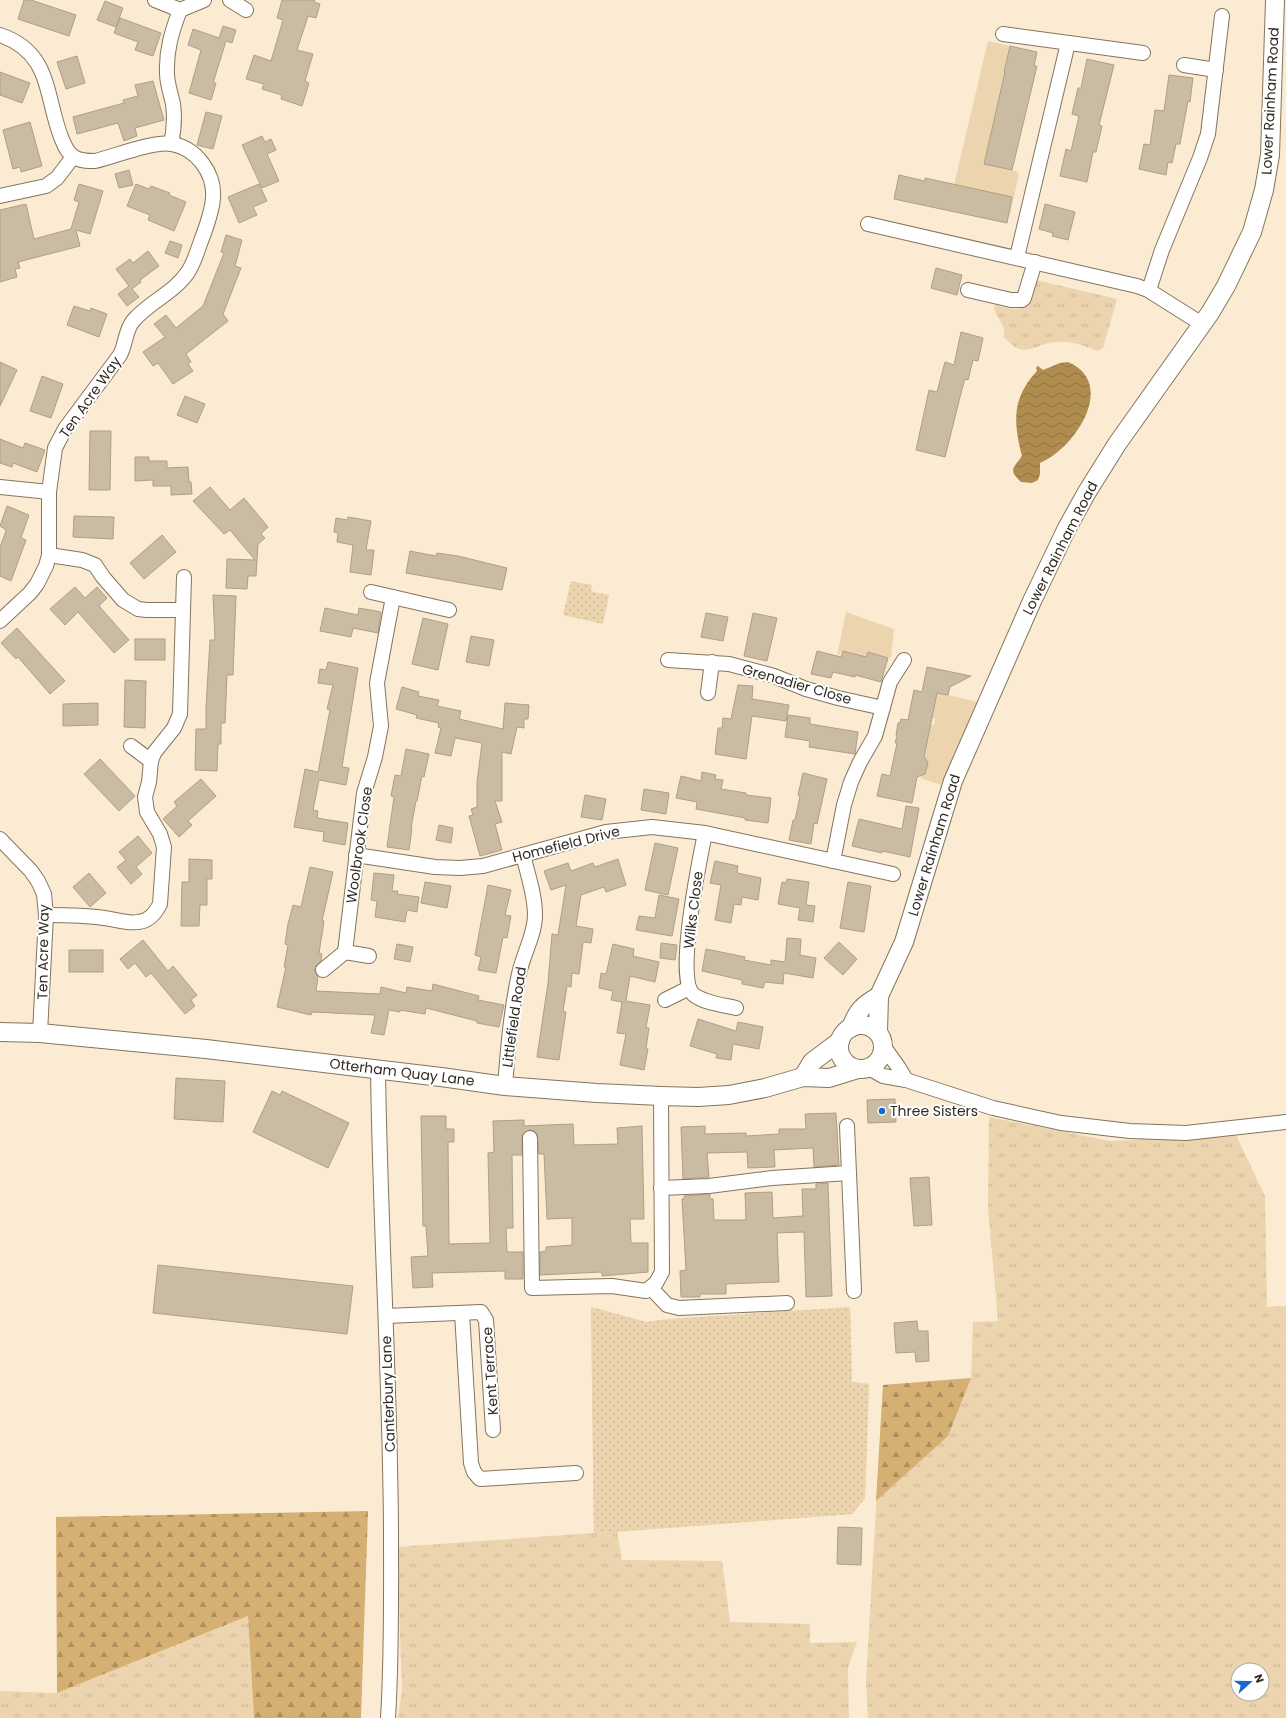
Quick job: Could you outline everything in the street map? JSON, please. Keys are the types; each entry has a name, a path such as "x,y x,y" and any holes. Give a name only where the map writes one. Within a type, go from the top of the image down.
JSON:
{"street":[{"path":"155,0 180,10 204,0"},
{"path":"230,0 246,10"},
{"name":"Lower Rainham Road","path":"881,1039 879,996 904,942 948,793 959,764 1051,561 1079,505 1107,459 1202,324 1226,286 1254,225 1264,190 1270,155 1275,0"},
{"path":"171,144 174,116 167,75 167,55 169,40 180,10"},
{"path":"1149,290 1162,250 1205,146 1210,125 1222,16"},
{"path":"0,34 22,45 36,60 46,84 61,137 68,151 73,157 57,178 46,186 0,196"},
{"path":"1002,34 1143,53"},
{"path":"1017,257 1068,43"},
{"path":"1184,65 1216,70"},
{"name":"Ten Acre Way","path":"0,621 37,584 46,566 49,555 49,492 55,448 65,429 120,355 124,348 127,332 133,322 145,310 170,291 188,273 205,229 213,196 213,187 208,171 197,157 184,148 171,144 152,146 95,161 85,161 73,157"},
{"path":"868,224 1017,257 1102,277 1149,290 1202,324"},
{"path":"968,290 1011,300 1022,300 1024,298 1035,262"},
{"path":"0,487 49,492"},
{"path":"49,555 82,560 94,565 123,600 138,609 183,610"},
{"path":"46,915 88,916 131,923 145,920 156,911 161,893 164,847 160,834 151,820 145,804 151,761 154,753 174,728 180,714 184,577"},
{"path":"371,592 449,610"},
{"name":"Woolbrook Close","path":"345,952 364,793 375,757 381,726 377,683 393,597"},
{"name":"Grenadier Close","path":"668,660 729,664 764,674 806,689 883,708"},
{"path":"832,861 849,788 854,773 875,736 890,682 904,660"},
{"path":"708,693 712,662"},
{"path":"131,746 151,761"},
{"name":"Homefield Drive","path":"356,855 435,867 460,868 483,866 593,835 619,830 658,827 705,833 893,874"},
{"name":"Wilks Close","path":"689,988 687,971 691,905 705,833"},
{"name":"Ten Acre Way","path":"0,839 31,871 44,894 46,915 40,1034"},
{"name":"Littlefield Road","path":"506,1086 508,1046 515,991 524,953 534,926 535,916 533,897 522,855"},
{"path":"323,970 345,952 369,956"},
{"path":"665,1000 689,988 692,993 698,997 736,1008"},
{"name":"Lower Rainham Road","path":"845,1034 855,1015 879,996"},
{"path":"803,1077 812,1062 845,1034 865,1025 881,1039 906,1080"},
{"name":"Otterham Quay Lane","path":"0,1032 40,1034 206,1049 378,1069 506,1086 661,1096 698,1097 729,1095 765,1088 803,1077 829,1078 863,1069"},
{"path":"845,1034 839,1047 842,1059 847,1064 883,1076 906,1080 993,1108 1061,1123 1130,1131 1186,1133 1286,1122"},
{"path":"863,1069 880,1060 881,1039"},
{"name":"Canterbury Lane","path":"378,1069 379,1174 390,1430 391,1650 388,1718"},
{"path":"530,1138 532,1288 612,1286 644,1291 651,1288 659,1280 662,1272 661,1096"},
{"path":"847,1126 854,1291"},
{"path":"661,1188 709,1186 772,1178 849,1173"},
{"path":"651,1288 665,1303 677,1308 787,1303"},
{"name":"Kent Terrace","path":"386,1316 481,1312 486,1320 493,1430"},
{"path":"462,1313 471,1463 474,1472 480,1479 576,1473"}],"green space":[{"path":"988,41 1010,46 1004,72 1034,79 997,110 984,163 1016,171 1019,174 1010,215 1012,197 954,185"},
{"path":"1036,280 1117,299 1103,348 1097,351 1073,343 1058,342 1024,350 1018,348 1004,337 1004,328 996,313 994,305 1013,309 1021,308 1030,298"},
{"path":"571,581 592,585 591,591 609,595 603,624 563,615"},
{"path":"846,612 894,629 891,657 888,658 868,652 860,677 858,674 855,677 860,655 843,651 837,656"},
{"path":"936,692 978,702 941,785 921,778 921,776 925,774 928,762 911,751 925,754 926,746 919,745 923,723 934,725 935,719 931,718"},
{"path":"989,1117 1110,1141 1236,1135 1265,1196 1267,1307 1286,1306 1286,1718 868,1718 866,1681 883,1385 971,1378 973,1322 998,1321 988,1208"},
{"path":"591,1307 646,1322 688,1322 850,1307 852,1382 869,1384 865,1498 852,1514 617,1532 622,1560 722,1561 730,1622 810,1624 810,1643 857,1642 848,1668 849,1718 398,1718 402,1690 397,1547 594,1533"},
{"path":"591,1307 646,1322 668,1319 850,1307 852,1382 869,1384 865,1498 852,1514 594,1533"},
{"path":"971,1378 948,1436 876,1501 883,1385"},
{"path":"368,1511 361,1718 254,1718 248,1616 57,1693 56,1517"},
{"path":"248,1616 254,1718 0,1718 0,1691 57,1693"}],"water":[{"path":"1068,362 1083,372 1090,385 1090,399 1086,415 1066,444 1053,456 1040,463 1040,474 1038,480 1032,483 1021,482 1013,471 1014,466 1022,456 1016,421 1019,401 1029,381 1037,371 1036,368 1038,366 1043,370 1060,363"}],"building":[{"path":"24,0 31,0 76,15 69,36 18,19"},
{"path":"282,0 315,0 314,2 320,4 316,18 308,16 297,50 313,54 305,81 309,83 302,106 281,99 282,95 262,89 264,84 246,79 254,55 271,61 283,20 277,18"},
{"path":"105,1 123,8 116,27 97,20"},
{"path":"120,18 161,33 153,56 135,50 138,42 114,33"},
{"path":"223,26 236,30 232,43 226,41 213,83 216,83 211,100 189,93 201,50 188,45 193,29 219,38"},
{"path":"1010,46 1037,52 1034,66 1037,66 1012,170 984,164"},
{"path":"77,56 85,83 66,89 57,62"},
{"path":"1087,59 1114,65 1099,125 1102,126 1096,152 1093,152 1087,182 1060,176 1066,149 1071,151 1079,116 1072,114 1078,88 1081,88"},
{"path":"0,72 30,83 22,103 0,95"},
{"path":"1169,75 1193,78 1190,102 1188,101 1180,144 1176,144 1172,163 1168,162 1166,175 1139,169 1144,144 1150,145 1155,110 1164,111"},
{"path":"153,81 164,120 135,128 137,136 124,141 118,123 77,134 73,117 124,103 123,100 138,96 135,85"},
{"path":"206,112 222,116 213,149 197,145"},
{"path":"30,122 42,166 21,172 20,167 13,169 3,130"},
{"path":"262,136 265,142 271,139 276,150 267,154 279,181 262,188 242,145"},
{"path":"129,170 133,185 119,188 115,174"},
{"path":"899,175 925,181 925,178 1012,197 1007,223 894,199"},
{"path":"79,184 103,191 90,234 76,230 80,246 18,262 20,268 15,269 17,277 0,282 0,210 26,204 34,239 71,229 79,202 74,200"},
{"path":"136,184 149,189 151,186 170,193 169,195 186,202 174,231 148,220 150,215 127,206"},
{"path":"259,184 267,201 253,207 257,215 239,223 228,197"},
{"path":"1045,204 1075,212 1068,240 1052,236 1053,233 1039,229"},
{"path":"226,235 242,240 235,266 241,268 223,314 228,321 186,354 191,362 188,364 193,371 173,384 158,363 153,366 143,352 165,337 154,324 166,315 176,328 203,306 224,253 221,252"},
{"path":"170,241 182,245 178,258 165,253"},
{"path":"148,251 159,266 140,280 141,282 132,289 139,297 127,306 118,294 129,286 116,269 130,259 133,263"},
{"path":"936,268 962,275 957,295 931,288"},
{"path":"74,306 90,311 91,308 107,314 99,337 67,325"},
{"path":"961,332 983,338 978,361 973,360 968,380 965,379 945,457 916,450 929,390 937,392 945,362 954,365"},
{"path":"0,362 17,370 0,406"},
{"path":"42,376 63,384 51,418 30,411"},
{"path":"185,396 205,404 197,423 177,415"},
{"path":"90,431 111,431 110,490 89,490"},
{"path":"0,439 23,448 25,443 45,450 37,472 13,463 12,467 0,463"},
{"path":"135,457 149,457 149,461 167,461 167,468 188,467 189,482 191,482 192,494 171,495 171,486 153,486 153,480 135,481"},
{"path":"210,487 230,510 244,498 268,527 261,534 265,538 258,544 256,576 248,576 247,589 226,588 227,559 255,560 230,530 224,534 193,501"},
{"path":"7,506 29,515 21,538 26,540 11,581 0,576 0,547 6,531 0,526"},
{"path":"74,516 114,517 113,539 73,537"},
{"path":"348,517 371,521 366,550 374,550 371,575 350,572 353,545 337,542 338,533 334,532 336,518 347,520"},
{"path":"162,535 176,552 144,579 130,563"},
{"path":"410,551 436,556 437,553 458,556 507,568 502,590 406,573"},
{"path":"75,587 85,598 97,587 107,598 99,606 129,640 114,653 78,612 65,625 50,609"},
{"path":"213,595 236,596 233,675 227,675 225,723 221,723 221,744 218,744 217,771 195,770 196,729 206,729 210,640 215,640"},
{"path":"325,608 358,615 359,608 381,612 378,633 353,628 351,637 320,631"},
{"path":"706,613 728,617 723,641 701,637"},
{"path":"753,613 777,618 767,661 744,656"},
{"path":"423,618 448,624 438,670 412,664"},
{"path":"17,628 65,681 50,694 18,657 16,659 1,643"},
{"path":"471,636 494,640 489,666 466,662"},
{"path":"135,639 165,639 165,660 135,660"},
{"path":"817,651 841,657 843,651 866,657 868,652 888,658 881,682 855,675 855,677 833,672 831,678 811,674"},
{"path":"328,662 358,668 342,767 349,768 346,785 319,780 313,810 318,811 317,818 348,823 345,845 323,841 324,832 294,827 305,769 318,772 330,710 327,709 333,685 318,683 320,669 326,670"},
{"path":"927,667 971,676 950,687 948,695 937,693 924,757 928,762 925,774 917,777 912,803 877,796 882,774 890,776 897,743 895,743 898,723 900,723 901,719 908,720 914,690 922,692"},
{"path":"125,680 146,681 145,728 124,727"},
{"path":"738,685 753,686 752,699 789,705 786,721 752,716 746,759 715,754 718,728 722,728 723,718 731,719"},
{"path":"402,687 419,692 418,696 439,700 437,706 461,711 459,719 503,729 505,703 529,705 528,719 524,719 524,728 517,727 511,754 502,752 502,801 495,801 502,822 495,824 502,850 480,856 469,816 473,815 471,809 477,807 477,782 482,743 455,738 451,756 435,753 441,728 438,727 439,723 416,718 417,715 396,709"},
{"path":"98,703 98,725 63,726 63,704"},
{"path":"788,715 810,718 810,724 858,732 855,754 809,747 810,741 785,737"},
{"path":"406,749 429,754 424,777 422,776 416,801 409,850 387,847 394,797 391,796 395,775 401,776"},
{"path":"100,759 135,796 119,811 84,774"},
{"path":"702,772 716,775 715,779 723,780 721,789 746,793 746,795 771,798 768,823 745,820 745,818 696,809 697,802 676,798 681,776 701,781"},
{"path":"803,773 827,779 817,824 814,823 811,844 789,840 793,820 795,820 800,796 798,795"},
{"path":"201,779 216,796 188,821 192,825 179,837 163,819 177,806 174,802"},
{"path":"644,789 669,793 666,814 641,810"},
{"path":"585,795 606,799 602,820 581,817"},
{"path":"906,806 919,808 910,857 882,851 882,853 852,846 859,819 902,829"},
{"path":"439,825 453,828 451,843 436,840"},
{"path":"138,836 152,853 136,867 142,874 131,884 117,867 126,860 119,852"},
{"path":"655,843 678,848 668,895 645,890"},
{"path":"189,859 212,860 212,879 207,879 207,905 200,905 199,926 181,926 182,882 189,882"},
{"path":"618,859 626,885 606,892 604,887 581,895 576,926 593,929 591,943 583,942 579,974 572,973 571,987 567,986 563,1011 566,1012 559,1060 537,1057 548,983 552,934 558,935 566,885 551,890 544,871 568,863 571,871 593,863 595,867"},
{"path":"715,861 738,866 737,873 761,878 758,900 742,897 741,905 734,904 731,923 715,920 721,885 710,883"},
{"path":"310,867 333,872 322,921 324,921 319,953 322,954 321,961 315,967 315,972 318,977 316,991 380,994 381,987 406,993 407,987 432,991 433,984 479,996 478,1000 504,1005 499,1027 477,1023 477,1021 426,1008 425,1014 400,1010 400,1012 389,1010 384,1035 371,1033 375,1015 312,1012 311,1015 277,1007 286,967 284,967 288,945 285,944 288,924 293,905 301,907"},
{"path":"89,873 106,893 90,907 73,887"},
{"path":"374,873 394,875 392,891 398,891 397,894 419,897 417,912 407,910 405,922 375,917 377,901 371,900"},
{"path":"787,879 809,882 806,905 815,906 813,922 798,920 800,908 778,904 782,882 786,883"},
{"path":"425,882 451,886 447,908 421,903"},
{"path":"848,882 871,886 864,932 840,928"},
{"path":"488,885 511,890 505,915 511,916 507,938 503,937 496,973 478,970 481,957 475,955"},
{"path":"659,895 679,899 672,936 636,930 639,916 655,918"},
{"path":"787,938 801,939 800,955 816,958 813,978 784,973 783,984 765,982 763,988 742,984 742,980 702,971 706,949 745,957 744,960 771,965 771,960 785,962"},
{"path":"143,940 168,971 173,966 197,995 191,1000 195,1006 185,1014 151,973 146,977 135,963 128,969 120,959"},
{"path":"839,942 857,959 843,975 824,958"},
{"path":"661,943 677,945 675,960 660,958"},
{"path":"397,944 413,947 410,962 394,959"},
{"path":"613,944 634,949 633,956 659,962 655,982 630,976 626,1001 650,1005 646,1028 649,1028 646,1048 648,1049 644,1070 620,1065 626,1034 617,1033 622,1002 611,1000 613,991 599,988 601,973 606,974"},
{"path":"69,950 103,950 103,972 69,972"},
{"path":"698,1019 736,1031 738,1022 763,1027 759,1049 733,1044 731,1060 716,1058 717,1054 690,1046"},
{"path":"176,1078 225,1081 223,1122 174,1119"},
{"path":"272,1091 280,1095 282,1091 349,1123 328,1168 253,1132"},
{"name":"Three Sisters","path":"895,1099 896,1122 868,1123 867,1100"},
{"path":"836,1113 839,1165 814,1167 813,1148 774,1150 775,1167 748,1168 747,1152 707,1153 709,1177 683,1179 681,1127 705,1126 705,1134 746,1133 746,1136 779,1134 779,1129 806,1129 805,1114"},
{"path":"421,1116 446,1116 446,1129 454,1129 454,1142 448,1142 449,1244 490,1243 488,1153 494,1152 493,1121 524,1120 524,1126 573,1124 574,1145 618,1144 617,1128 642,1126 644,1219 630,1219 631,1243 648,1243 648,1272 602,1276 602,1272 540,1275 540,1252 546,1251 546,1247 572,1245 572,1218 547,1219 544,1154 539,1154 537,1134 530,1130 522,1134 522,1155 512,1155 513,1228 506,1228 507,1252 523,1252 523,1279 505,1279 505,1271 432,1273 433,1287 413,1288 411,1257 428,1256 426,1226 423,1226"},
{"path":"929,1177 932,1225 914,1226 910,1178"},
{"path":"828,1183 832,1296 806,1297 804,1232 777,1233 779,1282 726,1284 726,1294 700,1294 700,1297 681,1297 680,1271 686,1270 682,1199 684,1199 684,1196 710,1194 710,1199 713,1199 714,1220 746,1220 745,1193 772,1192 773,1218 803,1216 802,1189 816,1189 816,1184"},
{"path":"158,1265 353,1286 347,1334 153,1313"},
{"path":"917,1321 918,1331 928,1331 929,1361 916,1362 915,1352 896,1353 894,1323"},
{"path":"838,1527 862,1528 861,1565 837,1564"}],"place":[{"name":"Three Sisters","path":"882,1111"}]}
